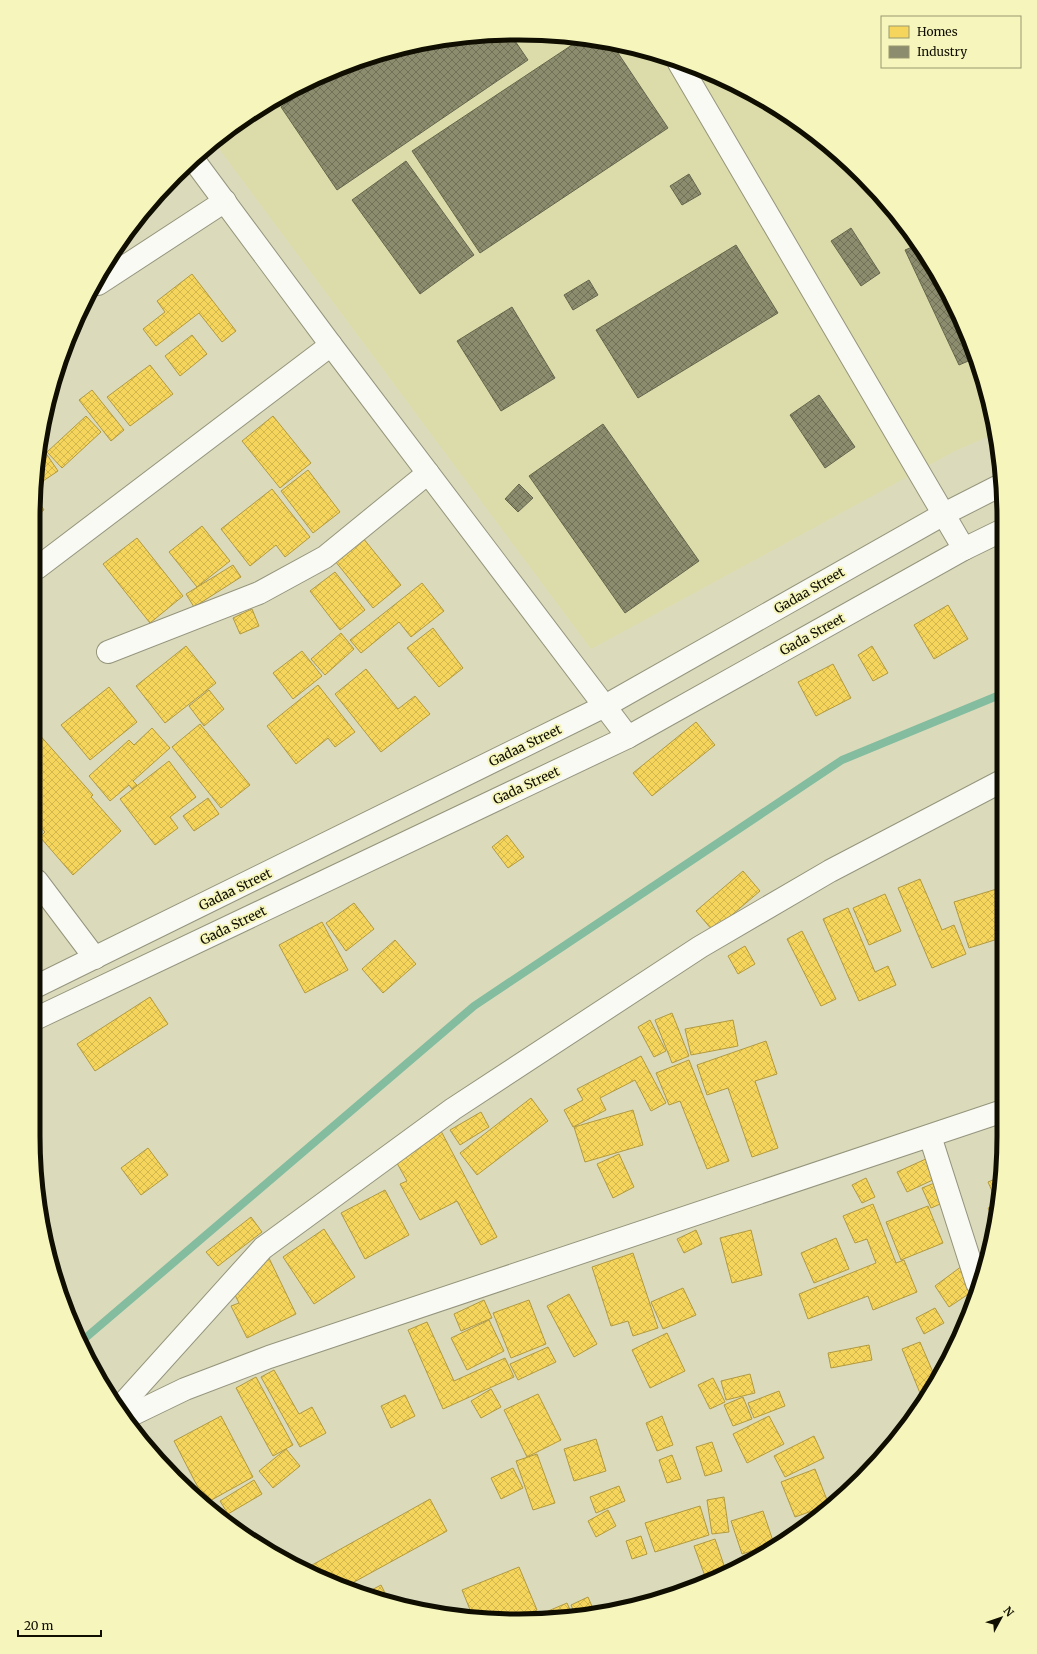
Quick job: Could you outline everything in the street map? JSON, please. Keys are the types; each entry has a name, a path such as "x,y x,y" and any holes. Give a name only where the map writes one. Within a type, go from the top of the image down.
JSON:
{"street":[{"path":"682,69 964,549"},
{"path":"197,164 330,345 628,737"},
{"path":"103,281 225,201"},
{"path":"40,566 330,345"},
{"path":"108,652 259,592 325,557 428,473"},
{"name":"Gadaa Street","path":"40,985 605,706 944,514 996,488"},
{"name":"Gada Street","path":"40,1017 628,737 964,549 997,533"},
{"path":"122,1403 263,1248 453,1109 700,946 830,870 997,784"},
{"path":"40,885 94,958"},
{"path":"131,1415 185,1388 269,1357 997,1113"},
{"path":"930,1136 975,1278"}],"shaded area":[{"path":"518,40 550,41 612,49 642,56 702,76 730,89 758,104 810,139 857,180 878,203 898,227 933,279 961,335 972,365 981,395 990,436 955,451 591,649 218,147 279,104 335,76 365,65 425,49 456,44"}],"building: Homes":[{"path":"192,274 236,331 222,342 199,313 156,346 143,329 165,312 157,301"},
{"path":"192,335 207,354 180,376 165,356"},
{"path":"150,365 173,394 130,426 107,397"},
{"path":"92,390 124,430 111,441 79,400"},
{"path":"86,416 101,432 62,468 47,452"},
{"path":"273,416 311,463 280,488 242,441"},
{"path":"45,451 58,471 41,482"},
{"path":"308,470 340,512 313,533 281,491"},
{"path":"272,489 310,537 285,557 276,545 250,566 221,529"},
{"path":"40,504 44,510 40,513"},
{"path":"202,526 230,561 197,587 169,552"},
{"path":"137,538 183,596 150,623 103,564"},
{"path":"363,538 401,585 373,608 335,561"},
{"path":"233,565 241,577 194,607 186,594"},
{"path":"335,572 365,610 340,630 310,591"},
{"path":"422,583 444,611 411,637 399,622 361,653 350,640"},
{"path":"948,605 968,639 934,659 914,625"},
{"path":"252,609 259,626 240,634 233,618"},
{"path":"433,628 463,668 439,687 407,648"},
{"path":"341,633 354,649 325,675 311,659"},
{"path":"186,646 216,683 165,723 136,686"},
{"path":"872,646 888,673 873,681 858,655"},
{"path":"302,651 322,676 293,699 273,673"},
{"path":"833,664 851,698 816,716 798,682"},
{"path":"366,669 398,709 415,696 430,714 381,752 335,694"},
{"path":"318,685 355,732 335,747 328,738 296,764 267,726"},
{"path":"109,687 137,722 90,760 61,725"},
{"path":"209,690 224,709 204,726 189,706"},
{"path":"696,722 715,745 652,796 633,773"},
{"path":"200,724 250,785 221,808 172,747"},
{"path":"152,728 170,748 133,781 137,785 132,789 129,785 110,801 89,776 129,740 134,745"},
{"path":"40,735 93,795 91,797 121,831 73,875 40,837 45,832 40,826"},
{"path":"169,761 196,797 170,817 178,828 155,845 120,799"},
{"path":"208,798 219,814 194,831 183,816"},
{"path":"507,835 524,857 508,868 492,847"},
{"path":"743,871 760,891 713,931 696,911"},
{"path":"920,879 942,930 954,925 966,954 932,968 898,888"},
{"path":"997,889 997,939 969,948 954,902"},
{"path":"885,894 901,931 869,945 853,908"},
{"path":"354,903 374,929 346,951 326,923"},
{"path":"848,908 875,972 888,966 896,985 859,1001 823,919"},
{"path":"322,922 348,970 305,993 279,945"},
{"path":"802,931 836,999 821,1006 787,939"},
{"path":"395,940 416,964 383,993 362,969"},
{"path":"745,946 755,964 738,974 728,956"},
{"path":"150,997 168,1024 95,1071 77,1044"},
{"path":"672,1013 689,1056 672,1063 655,1020"},
{"path":"650,1020 666,1051 654,1057 638,1027"},
{"path":"733,1020 738,1046 691,1055 685,1029"},
{"path":"766,1041 777,1074 755,1081 778,1148 752,1157 728,1088 707,1095 697,1065"},
{"path":"641,1056 666,1103 651,1111 635,1080 600,1098 606,1110 573,1127 564,1110 583,1100 577,1089"},
{"path":"689,1060 729,1161 707,1169 680,1101 669,1105 656,1073"},
{"path":"531,1098 548,1121 477,1175 460,1153"},
{"path":"633,1110 643,1145 585,1162 574,1127"},
{"path":"481,1112 489,1127 460,1145 450,1130"},
{"path":"441,1131 497,1237 481,1245 457,1201 420,1220 400,1184 407,1181 393,1156"},
{"path":"148,1148 168,1175 141,1195 121,1168"},
{"path":"619,1154 634,1187 613,1198 597,1164"},
{"path":"928,1158 937,1178 907,1192 897,1172"},
{"path":"866,1178 875,1197 862,1203 852,1185"},
{"path":"995,1179 993,1194 988,1182"},
{"path":"937,1182 945,1202 931,1208 922,1188"},
{"path":"385,1190 409,1235 365,1259 341,1213"},
{"path":"873,1204 896,1263 904,1260 917,1292 873,1310 868,1296 808,1319 799,1294 876,1263 867,1239 855,1243 843,1216"},
{"path":"928,1206 943,1243 901,1260 886,1222"},
{"path":"992,1207 991,1213 988,1208"},
{"path":"251,1217 262,1232 218,1266 206,1252"},
{"path":"324,1229 355,1277 314,1304 283,1257"},
{"path":"696,1230 702,1244 684,1253 677,1239"},
{"path":"751,1230 762,1275 732,1283 720,1238"},
{"path":"836,1238 849,1269 814,1283 801,1253"},
{"path":"633,1253 658,1328 633,1336 628,1321 611,1326 592,1267"},
{"path":"269,1258 296,1314 247,1338 231,1306 239,1303 227,1279"},
{"path":"962,1266 973,1285 971,1293 949,1307 935,1286"},
{"path":"683,1288 696,1315 663,1329 651,1302"},
{"path":"569,1294 597,1344 574,1357 547,1306"},
{"path":"484,1300 492,1318 461,1331 454,1314"},
{"path":"529,1300 546,1344 511,1358 493,1313"},
{"path":"935,1308 944,1323 924,1334 916,1318"},
{"path":"489,1320 504,1351 467,1370 451,1338"},
{"path":"427,1322 454,1381 505,1358 514,1377 443,1409 408,1330"},
{"path":"667,1333 685,1371 650,1388 632,1350"},
{"path":"920,1342 934,1374 920,1394 902,1349"},
{"path":"869,1345 872,1360 831,1368 828,1353"},
{"path":"548,1347 556,1362 518,1380 510,1364"},
{"path":"274,1370 299,1414 312,1407 326,1433 300,1447 261,1377"},
{"path":"750,1374 755,1393 726,1400 721,1381"},
{"path":"256,1377 293,1445 273,1456 236,1388"},
{"path":"713,1378 725,1402 710,1409 698,1385"},
{"path":"491,1389 501,1407 481,1418 471,1401"},
{"path":"779,1391 785,1406 754,1418 748,1403"},
{"path":"538,1394 561,1440 527,1457 504,1410"},
{"path":"405,1395 415,1416 391,1428 381,1406"},
{"path":"743,1397 752,1419 733,1426 724,1405"},
{"path":"221,1416 253,1477 210,1501 201,1493 174,1441"},
{"path":"662,1416 673,1445 657,1451 646,1423"},
{"path":"769,1416 784,1444 747,1463 733,1434"},
{"path":"814,1436 824,1458 785,1477 774,1456"},
{"path":"596,1439 606,1471 574,1481 564,1449"},
{"path":"712,1442 722,1471 705,1476 696,1447"},
{"path":"286,1449 300,1466 273,1488 259,1471"},
{"path":"537,1454 555,1503 533,1510 516,1461"},
{"path":"672,1455 681,1479 667,1483 659,1460"},
{"path":"513,1468 523,1488 501,1499 491,1478"},
{"path":"815,1469 827,1501 817,1509 795,1517 781,1482"},
{"path":"254,1480 262,1494 228,1514 220,1501"},
{"path":"619,1486 625,1501 596,1513 590,1497"},
{"path":"724,1497 729,1532 712,1534 707,1500"},
{"path":"430,1499 447,1531 351,1584 310,1566"},
{"path":"700,1506 709,1535 655,1552 645,1523"},
{"path":"608,1510 616,1526 596,1537 588,1521"},
{"path":"763,1511 773,1540 761,1548 742,1554 731,1521"},
{"path":"641,1536 647,1554 632,1559 626,1541"},
{"path":"715,1539 725,1567 705,1577 694,1546"},
{"path":"519,1567 537,1610 528,1614 518,1614 471,1611 462,1590"},
{"path":"381,1585 386,1595 370,1591"},
{"path":"588,1597 593,1608 574,1611 571,1605"},
{"path":"567,1603 571,1611 549,1613 548,1611"}],"building: Industry":[{"path":"514,40 528,60 337,190 281,107 309,88 335,76 395,56 425,49 456,44"},
{"path":"574,43 616,50 668,128 480,253 412,151"},
{"path":"406,161 474,255 420,294 352,200"},
{"path":"689,174 701,194 682,205 670,186"},
{"path":"851,228 880,273 861,286 831,241"},
{"path":"736,245 778,313 638,398 596,330"},
{"path":"912,247 933,279 961,335 970,360 959,365 905,250"},
{"path":"589,280 598,295 573,310 564,295"},
{"path":"512,307 555,378 501,411 457,341"},
{"path":"819,395 855,447 825,468 790,415"},
{"path":"603,424 699,561 625,613 529,476"},
{"path":"519,484 533,498 518,512 505,499"}],"waterway":[{"path":"85,1338 474,1006 842,760 997,696"}]}
